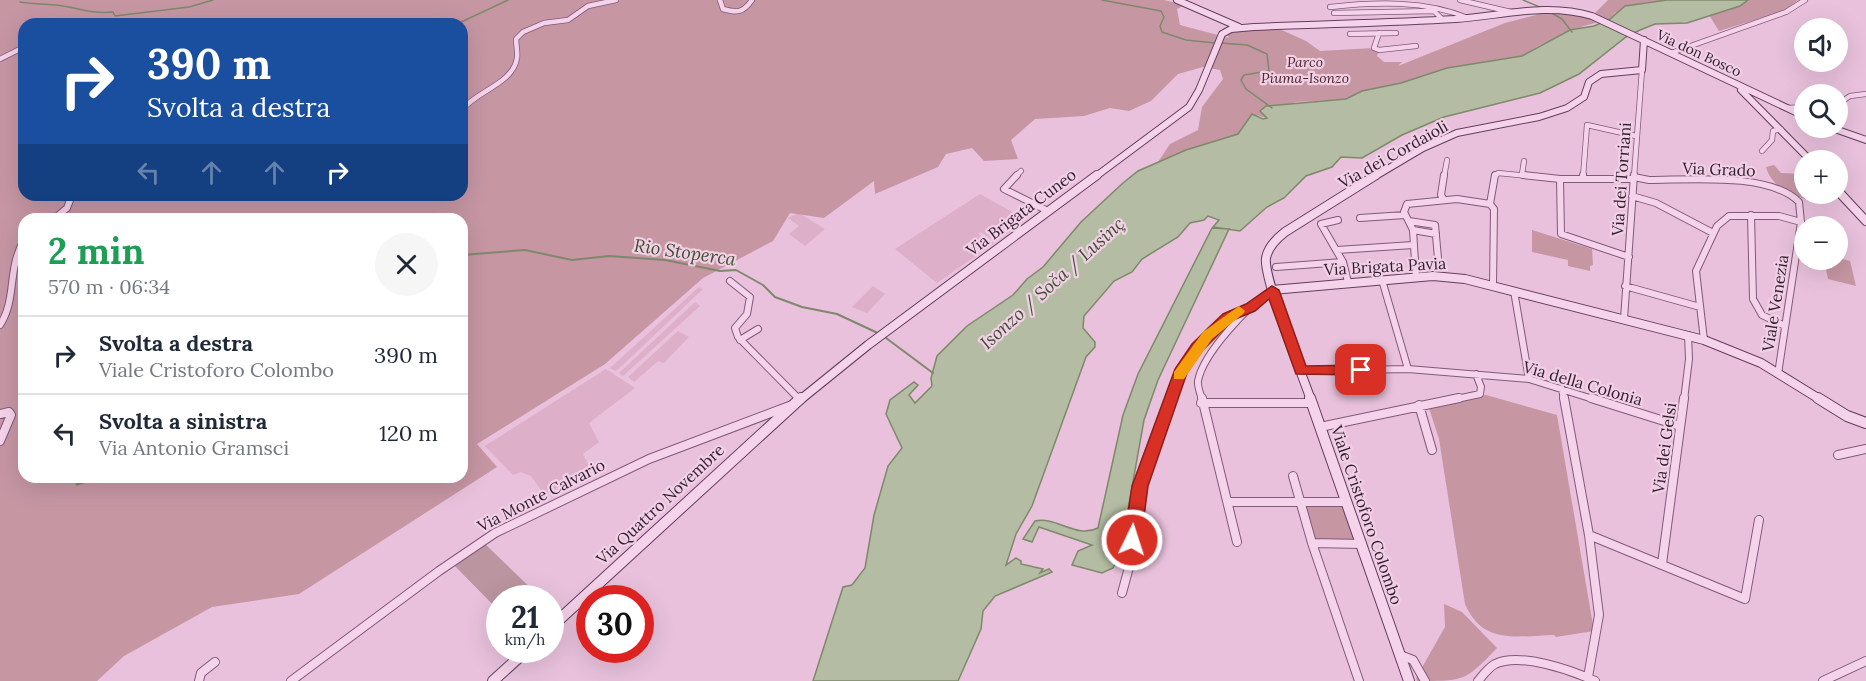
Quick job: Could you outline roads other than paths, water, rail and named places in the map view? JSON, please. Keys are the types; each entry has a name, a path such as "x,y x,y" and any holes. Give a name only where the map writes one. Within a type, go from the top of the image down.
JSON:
{"main road":[{"path":"1177,0 1239,28 1468,18 1547,7 1577,10"},
{"path":"1547,7 1555,2"},
{"path":"1566,3 1577,10"},
{"name":"Via don Bosco","path":"1577,10 1741,88 1801,150"},
{"name":"Via Brigata Cuneo","path":"797,402 882,335 1193,104 1223,32 1239,28"},
{"name":"Via dei Torriani","path":"1642,70 1644,40"},
{"name":"Via dei Cordaioli","path":"1272,290 1266,271 1266,257 1279,237 1419,151 1455,134 1484,125 1561,110 1575,104 1585,95 1590,81 1599,75 1614,71 1642,70"},
{"path":"1751,98 1763,97"},
{"path":"1848,134 1866,140"},
{"path":"1848,202 1866,221"},
{"name":"Via Brigata Pavia","path":"1272,290 1416,277 1454,277 1704,340 1761,363 1847,416 1866,423"},
{"name":"Viale Cristoforo Colombo","path":"1272,290 1363,544 1409,681"},
{"name":"Via Quattro Novembre","path":"564,615 797,402"},
{"path":"493,681 513,663"}],"street":[{"path":"468,103 512,70 518,50 516,39 523,32 544,23 568,20 598,2 616,0"},
{"path":"720,0 723,9 737,14 746,9 752,0"},
{"path":"1460,0 1511,12"},
{"path":"1671,53 1786,12 1805,0"},
{"path":"1386,33 1381,22 1391,11 1392,6 1388,1"},
{"path":"1330,8 1388,1 1437,4 1453,8 1468,18"},
{"path":"1365,3 1372,12"},
{"path":"1334,13 1434,11 1438,9 1437,4"},
{"path":"1434,11 1442,19"},
{"path":"1379,33 1374,48 1379,50 1416,46"},
{"path":"1350,34 1396,33"},
{"path":"0,59 18,50"},
{"name":"Via dei Torriani","path":"1624,320 1642,70"},
{"name":"Via don Bosco","path":"1741,88 1794,111"},
{"path":"1848,97 1866,94"},
{"path":"1787,108 1794,108"},
{"path":"1583,178 1581,176 1587,125 1636,136"},
{"path":"1762,151 1772,140 1773,130 1781,129"},
{"path":"1444,200 1441,195 1447,160"},
{"path":"1522,174 1524,160"},
{"path":"1021,171 1004,189 1048,211"},
{"name":"Via Grado","path":"1490,204 1495,175 1498,172 1560,180 1620,177 1763,184 1794,199"},
{"path":"1560,180 1561,234 1564,237 1629,257"},
{"path":"1632,196 1654,199 1672,208 1696,227 1713,233"},
{"path":"1416,277 1413,230 1404,210 1407,204 1464,199 1490,204 1494,209 1492,286"},
{"path":"60,213 70,201"},
{"path":"1360,218 1405,215"},
{"path":"1751,215 1753,299 1762,315 1785,326"},
{"path":"1704,340 1696,271 1717,226 1729,216 1779,216 1794,220"},
{"path":"1338,220 1325,221 1321,224 1343,262 1348,282"},
{"path":"1409,221 1435,225 1438,258"},
{"path":"1413,230 1436,234"},
{"path":"7,263 18,245"},
{"path":"1337,250 1413,245"},
{"path":"1276,267 1343,262"},
{"name":"Viale Venezia","path":"1778,374 1794,270"},
{"path":"0,325 7,310 3,280"},
{"path":"1382,280 1408,369"},
{"path":"730,281 750,297 751,304 746,319 735,328 740,340 797,402"},
{"path":"1625,286 1700,307"},
{"path":"1237,542 1198,390 1200,373 1213,351 1250,308 1272,290"},
{"path":"1514,291 1529,379"},
{"path":"1122,593 1131,577 1138,495 1180,372 1197,348 1220,324 1238,311 1250,308"},
{"path":"740,340 758,329"},
{"name":"Via dei Gelsi","path":"1662,564 1689,359 1688,336"},
{"name":"Via della Colonia","path":"1301,371 1408,369 1529,379 1680,426"},
{"path":"1320,427 1480,394 1481,387 1476,374"},
{"path":"1478,681 1493,665 1514,660 1538,664 1591,679 1599,615 1589,536 1562,389"},
{"name":"Via Monte Calvario","path":"292,680 439,571 519,520 669,450 797,402"},
{"path":"1202,403 1312,403"},
{"path":"1419,405 1432,450"},
{"path":"0,414 9,412 11,415 0,441"},
{"path":"1838,454 1866,449"},
{"path":"1293,476 1312,543 1359,681"},
{"path":"1228,502 1347,502"},
{"path":"1589,536 1745,599 1759,520"},
{"path":"1312,543 1363,544"},
{"path":"1400,656 1409,656 1417,662 1425,681"},
{"path":"1823,681 1866,661"},
{"path":"199,681 201,673 215,663"}],"water":[{"name":"Isonzo / Soča / Lusinç","path":"1667,0 1748,0 1740,6 1687,23 1655,24 1640,30 1626,37 1579,74 1540,93 1444,117 1402,135 1362,158 1341,157 1332,167 1306,176 1284,198 1267,207 1240,231 1213,227 1219,220 1208,216 1204,220 1190,223 1178,237 1142,259 1132,272 1114,281 1084,316 1083,328 1095,342 1095,347 1086,357 1032,506 1016,534 1006,565 1016,558 1021,561 1021,564 1043,569 1040,573 1049,569 1052,572 995,596 983,611 981,629 958,681 813,681 843,587 852,585 865,568 874,515 888,466 902,448 886,414 890,400 914,382 918,385 909,395 915,403 932,386 931,378 937,356 967,326 1013,295 1027,279 1043,267 1081,222 1138,171 1186,150 1238,134 1252,114 1263,119 1267,118 1260,111 1266,106 1346,99 1362,91 1401,83 1447,68 1522,56 1570,30 1594,26 1610,19 1625,6"},
{"path":"1212,228 1229,229 1158,380 1144,420 1120,554 1113,568 1102,573 1072,565 1078,551 1092,545 1039,527 1032,542 1023,539 1035,521 1043,520 1082,531 1098,528 1123,415 1138,374"}],"waterway":[{"path":"20,2 113,12 115,16 189,7 213,0"},
{"path":"468,19 508,0"},
{"path":"1102,0 1161,11 1164,17 1160,26 1162,32 1186,40 1215,43"},
{"path":"1523,0 1542,8"},
{"path":"1550,12 1562,19 1572,32"},
{"path":"1221,43 1247,45 1267,54 1269,71 1244,75 1241,80 1246,89 1272,108"},
{"name":"Rio Stoperca","path":"468,255 525,250 572,260 609,256 665,260 720,271 736,270 763,285 775,297 802,307 837,314 882,335 933,373"}],"park label":[{"name":"Parco Piuma-Isonzo","path":"1305,70"}]}
